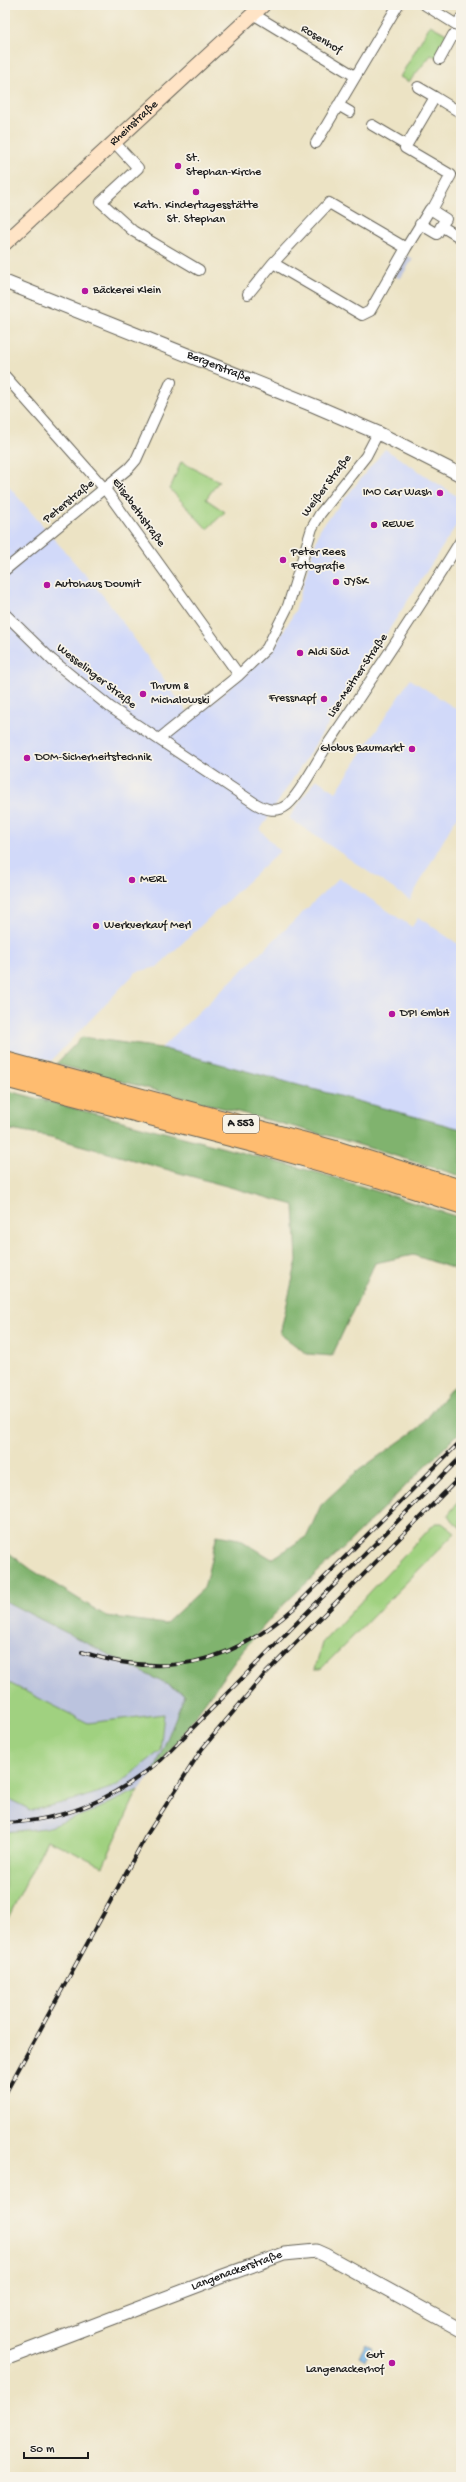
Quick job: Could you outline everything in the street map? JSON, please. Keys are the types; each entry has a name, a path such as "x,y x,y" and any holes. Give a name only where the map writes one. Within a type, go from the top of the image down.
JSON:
{"highway":[{"name":"A 553","path":"5,1061 344,1153 461,1189"},
{"name":"A 553","path":"5,1078 261,1145 377,1178 461,1205"}],"main road":[{"name":"Rheinstraße","path":"5,242 258,10"}],"street":[{"path":"316,143 398,5"},
{"path":"425,5 459,21 457,38 440,59"},
{"name":"Rosenhof","path":"258,10 355,76"},
{"path":"418,87 461,113"},
{"path":"406,145 436,97"},
{"path":"338,105 350,112"},
{"path":"273,263 362,315 370,311 420,224 430,209 432,210 451,175 405,148 406,145 372,125"},
{"path":"114,142 138,168 101,202 133,231 199,270"},
{"path":"248,294 273,263 329,203 406,248"},
{"path":"420,224 437,234 446,218 432,210"},
{"path":"441,226 461,238"},
{"name":"Bergerstraße","path":"5,282 309,404 378,434 461,475"},
{"name":"Elisabethstraße","path":"5,376 105,489 238,675"},
{"name":"Peterstraße","path":"5,570 105,489 136,460 171,382"},
{"name":"Weißer Straße","path":"158,739 238,675 267,648 288,606 312,528 320,514 366,456 378,434"},
{"name":"Bergerstraße","path":"429,460 461,484"},
{"name":"Lise-Meitner-Straße","path":"280,809 288,804 311,771 457,551 461,540"},
{"name":"Wesselinger Straße","path":"5,614 64,671 110,706 256,804 267,810 280,809"},
{"name":"Langenackerstraße","path":"5,2359 223,2276 284,2254 299,2252 316,2251 337,2261 461,2330"}],"shaded area":[{"path":"406,255 413,259 400,279 394,275"},
{"path":"385,449 461,499 461,518 260,830 280,851 157,967 136,972 51,1061 5,1048 5,482 105,598 193,720 274,649 295,611 320,529"},
{"name":"Globus Baumarkt","path":"410,679 461,712 461,809 410,900 289,818 316,779 336,792"},
{"path":"339,878 412,927 418,917 461,946 461,1129 161,1048"},
{"path":"5,1601 185,1694 153,1774 138,1790 93,1811 46,1828 5,1832"}],"green space":[{"path":"430,25 450,36 438,58 431,55 409,82 400,77"},
{"path":"181,462 219,481 206,499 225,512 207,529 170,489"},
{"path":"82,1037 161,1048 461,1129 461,1176 340,1139 56,1064"},
{"path":"5,1090 319,1173 461,1218 461,1277 452,1268 413,1255 375,1263 332,1356 307,1354 280,1334 297,1260 294,1205 51,1137 5,1129"},
{"path":"461,1381 461,1431 278,1610 243,1650 153,1774 185,1694 5,1601 5,1550 32,1570 106,1616 165,1624 204,1588 217,1535 239,1539 272,1559 307,1536 321,1505 355,1473 420,1427 450,1390"},
{"path":"461,1498 461,1528 452,1521 448,1515"},
{"path":"435,1523 442,1523 455,1533 321,1669 315,1669 322,1643"},
{"path":"5,1681 88,1723 164,1714 160,1751 116,1786 82,1798 29,1811 27,1808 5,1797"},
{"path":"138,1790 103,1866 47,1840 5,1924 5,1832 46,1828 93,1811"}],"water":[{"path":"366,2344 372,2348 365,2360 359,2356"}],"railway":[{"path":"82,1652 111,1660 140,1665 167,1665 194,1662 220,1654 245,1643 269,1628 293,1609 461,1441"},
{"path":"5,1823 49,1817 89,1805 125,1786 161,1760 461,1457"},
{"path":"5,2094 146,1836 202,1749 266,1673 461,1476"}],"place":[{"name":"St. Stephan-Kirche","path":"178,166"},
{"name":"Kath. Kindertagesstätte St. Stephan","path":"196,192"},
{"name":"Bäckerei Klein","path":"85,291"},
{"name":"IMO Car Wash","path":"440,493"},
{"name":"REWE","path":"374,525"},
{"name":"Peter Rees Fotografie","path":"283,560"},
{"name":"JYSK","path":"336,582"},
{"name":"Autohaus Doumit","path":"47,585"},
{"name":"Aldi Süd","path":"300,653"},
{"name":"Thrum & Michalowski","path":"143,694"},
{"name":"Fressnapf","path":"324,699"},
{"name":"Globus Baumarkt","path":"412,749"},
{"name":"DOM-Sicherheitstechnik","path":"27,758"},
{"name":"MERL","path":"132,880"},
{"name":"Werkverkauf Merl","path":"96,926"},
{"name":"DPI GmbH","path":"392,1014"},
{"name":"Gut Langenackerhof","path":"392,2363"}]}
